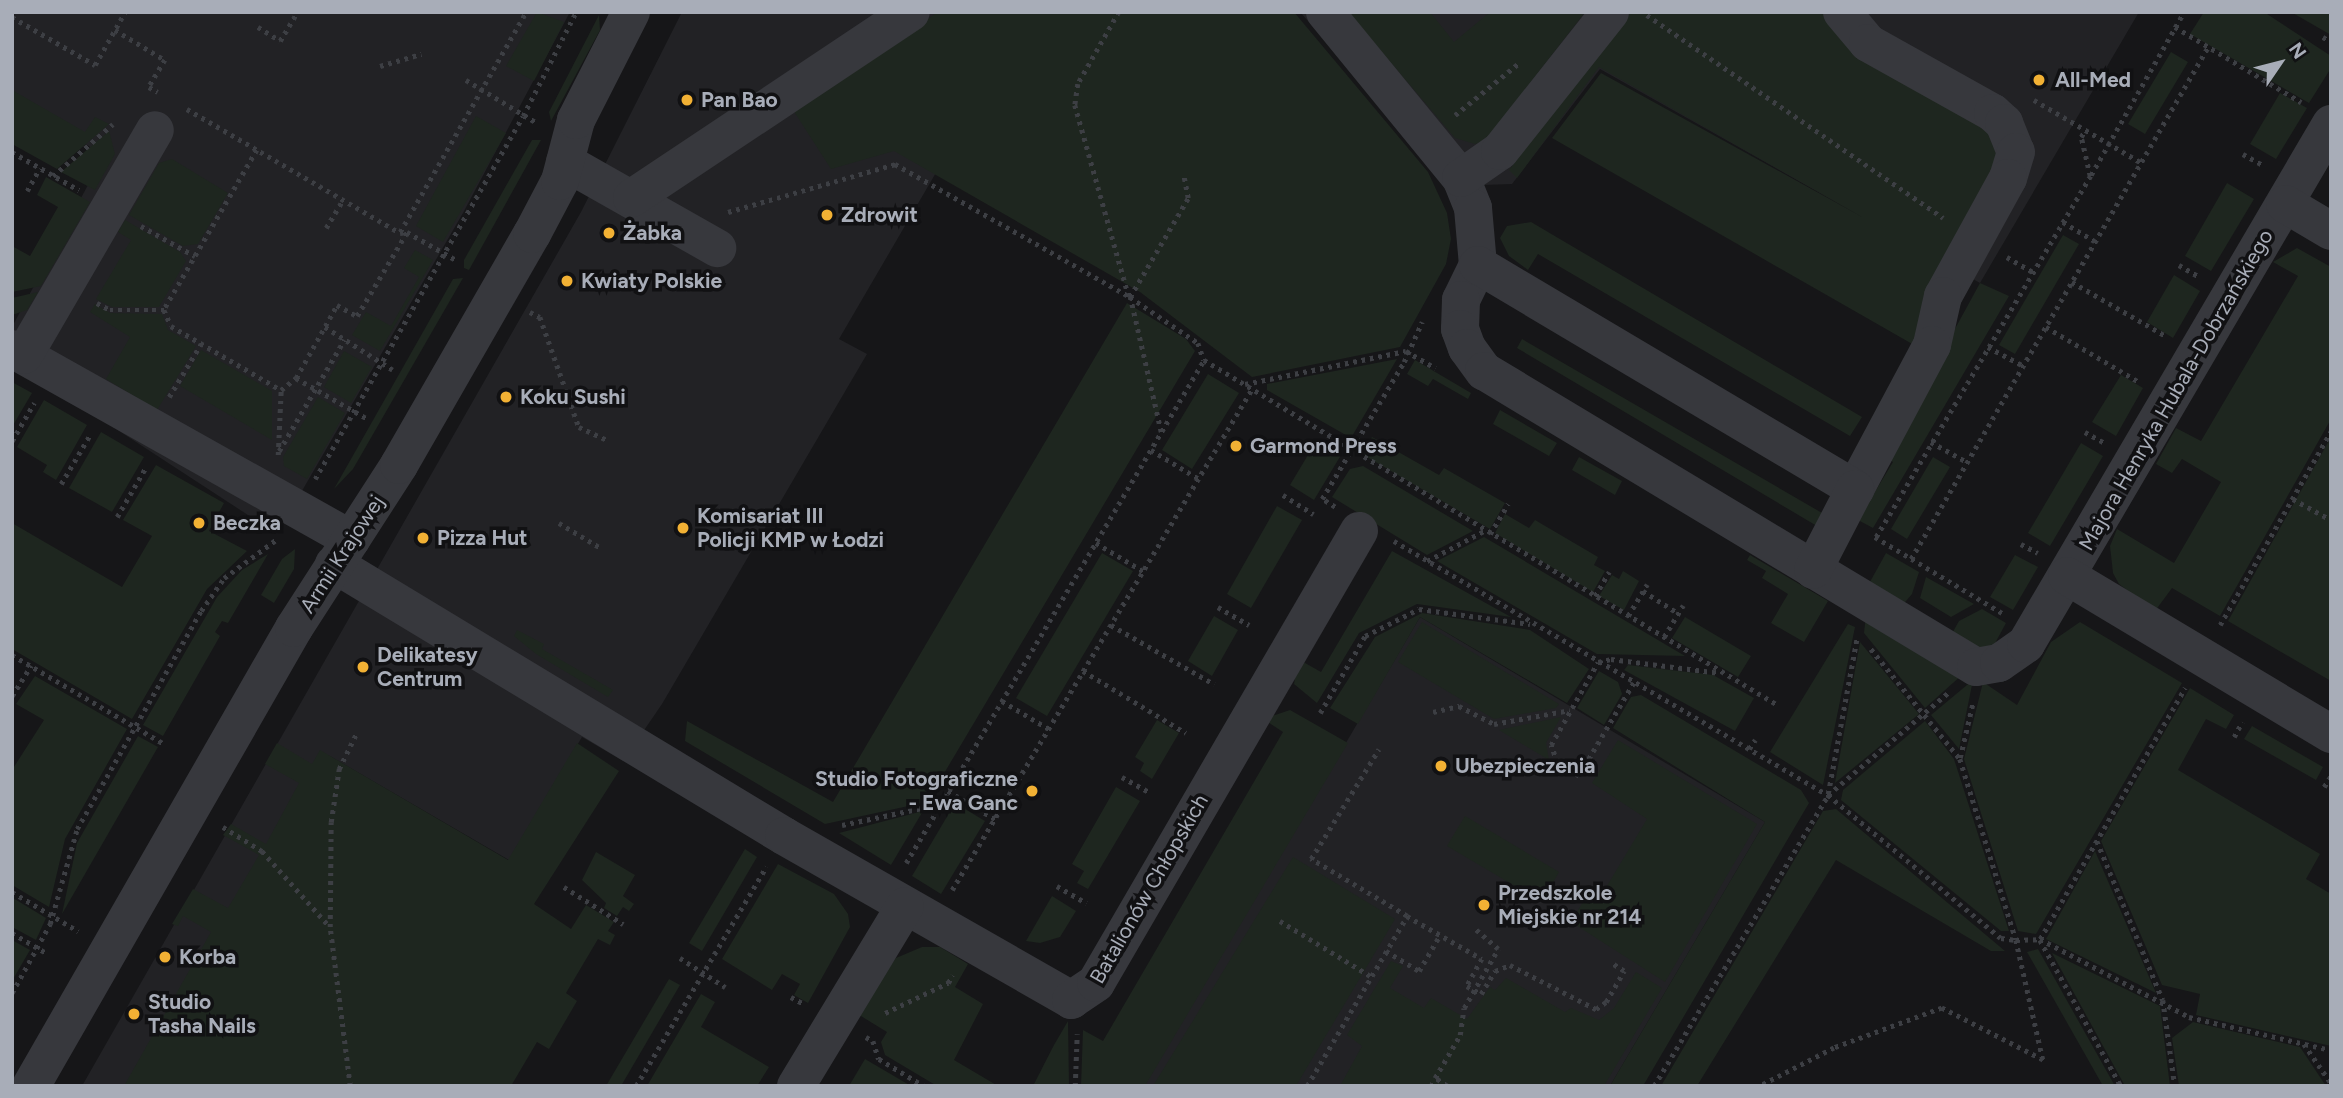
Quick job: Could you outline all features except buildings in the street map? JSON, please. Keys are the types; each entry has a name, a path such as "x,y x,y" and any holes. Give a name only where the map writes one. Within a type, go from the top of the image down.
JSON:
{"street":[{"name":"Armii Krajowej","path":"31,1086 342,552 399,465 532,233 565,162 576,120 631,12"},
{"path":"632,198 911,12"},
{"path":"1325,12 1434,140 1461,178 1473,208 1478,265 1461,300 1460,329 1467,348 1484,371 1843,597 1976,667"},
{"path":"1461,178 1500,151 1609,12"},
{"path":"1842,12 1868,43 1993,113 2004,124 2016,152 2012,167 1939,306 1932,345 1858,514 1843,597"},
{"path":"18,352 64,286 161,107"},
{"name":"Majora Henryka Hubala-Dobrzańskiego","path":"1976,667 1999,663 2026,644 2067,576 2323,117"},
{"path":"565,162 717,248"},
{"path":"2281,188 2331,231"},
{"path":"1478,265 1858,514"},
{"name":"Batalionów Chłopskich","path":"18,352 342,552 784,836 1062,998 1071,1000 1088,993 1362,526"},
{"path":"2067,576 2331,734"},
{"path":"796,1086 846,1026 896,900"}],"path":[{"path":"12,17 95,65 125,12"},
{"path":"400,233 527,12"},
{"path":"1119,12 1078,84 1075,105 1130,297 1161,432"},
{"path":"1644,12 1974,238 2033,272"},
{"path":"1828,795 1843,597 1858,514 1931,442 2063,222 2184,12"},
{"path":"258,27 279,41 296,15"},
{"path":"2175,27 2323,117"},
{"path":"115,30 165,60 149,87"},
{"path":"2323,37 2331,42"},
{"path":"1911,559 2208,47"},
{"path":"380,66 421,54"},
{"path":"1434,140 1466,103 1522,61"},
{"path":"466,80 540,125"},
{"path":"149,87 161,107 257,150 400,233 407,232 456,260"},
{"path":"149,87 161,107"},
{"path":"2061,115 2142,163"},
{"path":"53,176 118,121"},
{"path":"2084,130 2081,137 2090,176"},
{"path":"164,310 257,150"},
{"path":"2243,154 2281,188"},
{"path":"680,225 895,164 1130,297 1198,343 1204,360 1776,704"},
{"path":"27,191 40,168"},
{"path":"1130,297 1188,198 1184,177"},
{"path":"326,228 343,200"},
{"path":"2063,222 2095,241"},
{"path":"281,390 296,379 337,305 357,316 407,232"},
{"path":"2072,282 2178,344"},
{"path":"64,286 110,310 164,310"},
{"path":"517,305 540,317 579,427 607,440"},
{"path":"164,310 171,327 281,390"},
{"path":"1423,319 1406,351 1404,362 1322,499 1362,526 1427,561 1828,795 2001,937 2016,940 2040,939 2163,1000 2189,1017 2331,1050"},
{"path":"325,327 393,370"},
{"path":"2046,327 2152,389"},
{"path":"278,453 344,340"},
{"path":"1988,347 2023,366"},
{"path":"1244,384 1406,351"},
{"path":"896,900 948,791 1204,360"},
{"path":"296,379 366,418"},
{"path":"945,902 1252,389"},
{"path":"278,461 281,390"},
{"path":"12,441 36,400"},
{"path":"2040,939 2331,431"},
{"path":"61,484 91,432"},
{"path":"1931,442 1967,462"},
{"path":"1151,450 1199,479"},
{"path":"117,517 148,464"},
{"path":"1283,495 1314,514"},
{"path":"2293,499 2331,520"},
{"path":"1427,561 1488,532 1508,504"},
{"path":"1858,514 1911,559 2015,621"},
{"path":"559,523 601,548"},
{"path":"1096,543 1143,571"},
{"path":"1595,596 1609,572"},
{"path":"1628,616 1647,584"},
{"path":"1643,592 1678,613"},
{"path":"1760,1086 1834,1048 1942,1007 2043,1060 2016,940 1959,759 1843,597"},
{"path":"1664,637 1683,605"},
{"path":"1218,607 1249,625"},
{"path":"1320,713 1365,636 1419,609 1534,624"},
{"path":"1111,625 1214,684"},
{"path":"1103,638 1110,641"},
{"path":"12,655 166,745"},
{"path":"1634,682 1579,776 1550,754 1571,709 1598,662 1611,659 1725,674"},
{"path":"12,696 31,666"},
{"path":"1959,759 1978,680 1976,667"},
{"path":"1083,671 1186,733"},
{"path":"1002,701 1049,729"},
{"path":"1433,712 1459,706 1494,724 1571,709"},
{"path":"1654,1086 1828,795 1925,714"},
{"path":"350,1086 330,927 331,822 339,769 356,734"},
{"path":"1749,749 1755,740"},
{"path":"1379,749 1311,859 1482,959 1467,986 1480,994 1495,971 1510,965 1596,1009 1606,1002 1625,971 1611,963"},
{"path":"2324,787 2331,776"},
{"path":"1122,777 1151,793"},
{"path":"948,791 995,819"},
{"path":"837,826 941,804"},
{"path":"223,827 262,850 330,927"},
{"path":"636,1086 784,836"},
{"path":"2097,840 2163,1000 2175,1086"},
{"path":"1057,886 1086,903"},
{"path":"564,887 623,924"},
{"path":"12,892 85,935"},
{"path":"1307,1086 1407,916"},
{"path":"1280,921 1371,977"},
{"path":"1431,1086 1460,1035 1464,1008 1498,949 1474,928"},
{"path":"12,933 48,954"},
{"path":"1386,951 1419,971 1441,935"},
{"path":"2040,939 2121,1086"},
{"path":"846,1026 864,1022 948,983 972,945"},
{"path":"680,958 725,987"},
{"path":"846,1026 873,1041 879,1059 924,1086"},
{"path":"2304,1044 2331,1083"},
{"path":"1435,1078 1447,1086"}],"shaded area":[{"path":"12,12 570,12 463,213 277,534 12,361 12,327 104,155 12,102"},
{"path":"537,12 564,22 534,81 506,66"},
{"path":"682,12 939,12 937,171 839,339 867,354 662,704 623,761 582,737 509,860 328,755 156,1086 82,1086 581,212"},
{"path":"938,12 1294,12 1428,172 1447,213 1451,239 1446,264 1400,347 1252,377 1140,292 894,151 831,169 793,110"},
{"path":"1300,12 2139,12 1980,283 1600,69 1512,184 1454,186"},
{"path":"1348,12 1430,12 1454,42 1490,12 1585,12 1486,140 1475,144 1455,138"},
{"path":"1628,12 1823,12 1837,33 1982,120 1998,157 1914,345 1552,138 1601,73 1864,218 1599,67 1517,178 1509,170"},
{"path":"2204,12 2264,12 2331,56 2331,68 2309,103 2190,34"},
{"path":"2291,12 2331,12 2331,35"},
{"path":"599,15 600,30 551,121 549,112"},
{"path":"2171,52 2188,62 2145,134 2128,124"},
{"path":"12,90 85,132 95,117 109,124 57,169 12,144"},
{"path":"2280,93 2307,108 2276,159 2250,144"},
{"path":"476,116 506,133 443,242 416,226"},
{"path":"109,131 115,154 95,190 61,172"},
{"path":"532,140 541,140 469,270 464,268 464,260"},
{"path":"172,159 228,193 198,244 183,246 129,215 159,163"},
{"path":"46,177 90,202 41,286 12,292 12,246 30,256 58,207 37,195"},
{"path":"2227,183 2254,199 2211,271 2185,256"},
{"path":"125,220 180,252 186,261 159,307 112,307 96,299 131,240 118,232"},
{"path":"1531,222 1862,417 1850,436 1538,254 1528,270 1509,256 1500,238 1507,226"},
{"path":"2063,235 2079,244 2015,354 1999,345"},
{"path":"2297,248 2331,267 2331,419 2220,616 2172,588 2155,611 2119,584 2113,573 2110,546 2117,529 2174,563 2221,482 2182,459 2172,473 2156,464 2176,428 2201,441 2298,276 2273,262"},
{"path":"415,250 433,260 380,351 352,335 366,312 391,326 419,277 404,268"},
{"path":"2174,275 2200,291 2173,338 2147,322"},
{"path":"463,278 353,469 334,489 453,279"},
{"path":"1980,283 2009,296 1873,528 1858,520 1893,462 1885,457"},
{"path":"38,292 27,310 12,315 12,298"},
{"path":"1127,303 1186,339 1195,351 927,802 825,824 685,741 687,721 833,802"},
{"path":"95,304 110,313 162,314 168,330 196,346 157,410 106,379 130,337 90,312"},
{"path":"1522,339 1829,517 1822,529 1517,348"},
{"path":"201,350 272,391 272,440 180,386"},
{"path":"344,351 372,367 351,403 324,387"},
{"path":"1397,359 1351,438 1267,390 1267,384"},
{"path":"1415,360 1471,393 1468,399 1433,379 1428,386 1407,374"},
{"path":"1208,374 1239,393 1192,469 1162,450"},
{"path":"2121,375 2143,388 2116,436 2092,422"},
{"path":"12,382 32,393 12,427"},
{"path":"318,397 345,413 307,479 284,466 283,457"},
{"path":"44,400 87,425 56,480 43,472 47,465 17,447"},
{"path":"1500,410 1557,443 1549,456 1493,424"},
{"path":"101,432 144,457 112,512 69,488"},
{"path":"1372,437 1439,475 1444,468 1505,503 1490,529 1362,454"},
{"path":"2331,437 2331,681 2228,621"},
{"path":"1317,440 1341,455 1314,500 1290,485"},
{"path":"2081,443 2103,456 2050,546 2028,533"},
{"path":"1579,457 1622,481 1615,495 1572,470"},
{"path":"1933,457 1950,467 1907,539 1891,529"},
{"path":"156,465 224,503 209,531 247,551 207,589 132,719 12,649 12,523 122,587 152,536 123,520"},
{"path":"1363,466 1473,531 1427,555 1332,497 1350,469"},
{"path":"1277,506 1302,520 1251,608 1227,594"},
{"path":"1505,514 1529,528 1535,520 1598,557 1594,565 1605,571 1593,592 1495,533"},
{"path":"1484,537 1685,656 1597,654 1437,561"},
{"path":"295,549 294,569 274,603 261,595 282,559"},
{"path":"1392,551 1511,617 1417,604 1359,633 1317,703 1294,684 1298,659 1321,672"},
{"path":"1102,553 1133,571 1047,716 1016,698"},
{"path":"1886,553 1919,572 1912,594 1900,608 1866,589"},
{"path":"268,554 228,623 222,621 215,632 220,636 163,736 143,725 217,597 242,570"},
{"path":"1750,555 1828,601 1804,642 1771,623 1788,594 1762,578 1766,571 1747,560"},
{"path":"2015,555 2038,567 2013,610 1990,597"},
{"path":"1623,571 1639,581 1624,610 1599,596 1612,575 1619,579"},
{"path":"1926,577 1974,604 1951,617 1920,598"},
{"path":"1982,609 2006,623 1993,647 1975,648 1950,637 1959,621"},
{"path":"1422,613 1530,630 1589,669 1567,703 1420,617 1358,724 1330,708 1375,637"},
{"path":"1866,615 1963,674 1925,708 1864,633"},
{"path":"1214,616 1238,630 1212,676 1188,661"},
{"name":"Przedszkole Miejskie nr 214","path":"1420,617 1765,822 1610,1086 1144,1086"},
{"path":"1685,617 1751,656 1738,677 1672,638"},
{"path":"1422,622 1559,704 1556,708 1494,719 1398,662"},
{"path":"2080,622 2182,683 2036,934 2018,931 1964,759 1983,682 2017,705 2051,642"},
{"path":"1848,624 1855,627 1823,785 1770,752"},
{"path":"517,630 544,644 542,649 613,690 608,697 536,654 514,636"},
{"path":"1860,642 1919,714 1835,783"},
{"path":"1628,665 1713,675 1754,698 1735,731 1624,670"},
{"path":"1599,671 1618,682 1622,694 1604,725 1577,708"},
{"path":"35,676 127,729 65,839 49,907 12,885 12,770 44,720 16,704"},
{"path":"1973,680 1959,749 1931,715"},
{"path":"2190,688 2234,715 2226,729 2206,719 2178,770 2320,854 2306,879 2331,894 2331,1046 2196,1015 2200,994 2162,985 2101,841"},
{"path":"1641,695 1801,790 1809,803 1643,1086 1610,1086 1765,822 1613,728 1631,697"},
{"path":"1290,710 1348,743 1145,1086 1081,1086 1083,1030 1103,1041 1283,732 1263,719"},
{"path":"1561,717 1546,743 1549,760 1499,730"},
{"path":"1157,720 1179,733 1152,779 1140,771 1144,763 1135,757"},
{"path":"1925,721 1954,759 2009,931 2001,931 1841,800 1843,790"},
{"path":"2252,726 2323,767 2316,780 2244,739"},
{"path":"138,736 158,747 62,914 77,843"},
{"path":"1618,740 1757,824 1665,982 1571,922 1590,890 1601,896 1647,819 1592,783"},
{"path":"277,743 312,764 320,750 508,860 577,743 619,771 534,904 571,929 586,905 614,922 608,931 615,935 610,945 598,939 566,993 577,1001 549,1049 537,1042 511,1086 124,1086 211,932 183,916 178,926 172,924 193,889 228,908 259,855 223,835 231,824 266,844 299,783 265,764"},
{"path":"1116,787 1140,801 1088,889 1077,883 1084,871 1072,864"},
{"path":"955,803 985,821 941,894 912,876"},
{"path":"1836,809 2005,951 1991,951 1836,860 1697,1086 1661,1086 1823,811"},
{"path":"923,811 891,865 839,833"},
{"path":"1465,816 1559,872 1542,902 1447,846"},
{"path":"745,849 757,857 702,951 689,943"},
{"path":"2095,851 2156,993 2046,939"},
{"path":"596,852 635,875 623,896 634,904 629,911 623,907 617,916 604,908 606,903 582,880"},
{"path":"1293,857 1395,919 1296,1086 1153,1086"},
{"path":"778,864 834,894 848,914 850,927 808,1003 794,995 800,984 782,974 772,990 722,959"},
{"path":"1052,896 1076,911 1060,937 1040,943 1026,941"},
{"path":"13,898 46,918 36,940 12,927"},
{"path":"12,940 30,950 12,981"},
{"path":"922,947 940,947 968,964 955,987 983,1004 954,1060 998,1086 937,1086 885,1055 881,1042 887,1032 856,1013 896,958"},
{"path":"2038,949 2115,1086 2103,1086 2027,952"},
{"path":"2052,953 2160,1006 2170,1086 2125,1086"},
{"path":"1391,961 1403,966 1390,988 1424,1008 1431,998 1467,1019 1490,987 1495,990 1506,978 1565,1012 1571,1008 1599,1020 1614,1008 1636,972 1662,988 1604,1086 1340,1086 1362,1046 1347,1035"},
{"path":"669,979 680,985 621,1086 606,1086"},
{"path":"701,994 715,1002 701,1027 769,1067 757,1086 647,1086"},
{"path":"1068,1021 1069,1086 1033,1086 1054,1045"},
{"path":"2193,1022 2300,1047 2326,1086 2179,1086 2172,1038"},
{"path":"865,1059 911,1086 849,1086"}],"place":[{"name":"All-Med","path":"2039,80"},
{"name":"Pan Bao","path":"687,100"},
{"name":"Zdrowit","path":"827,215"},
{"name":"Żabka","path":"609,233"},
{"name":"Kwiaty Polskie","path":"567,281"},
{"name":"Koku Sushi","path":"506,397"},
{"name":"Garmond Press","path":"1236,446"},
{"name":"Beczka","path":"199,523"},
{"name":"Komisariat III Policji KMP w Łodzi","path":"683,528"},
{"name":"Pizza Hut","path":"423,538"},
{"name":"Delikatesy Centrum","path":"363,667"},
{"name":"Ubezpieczenia","path":"1441,766"},
{"name":"Studio Fotograficzne - Ewa Ganc","path":"1032,791"},
{"name":"Przedszkole Miejskie nr 214","path":"1484,905"},
{"name":"Korba","path":"165,957"},
{"name":"Studio Tasha Nails","path":"134,1014"}]}
